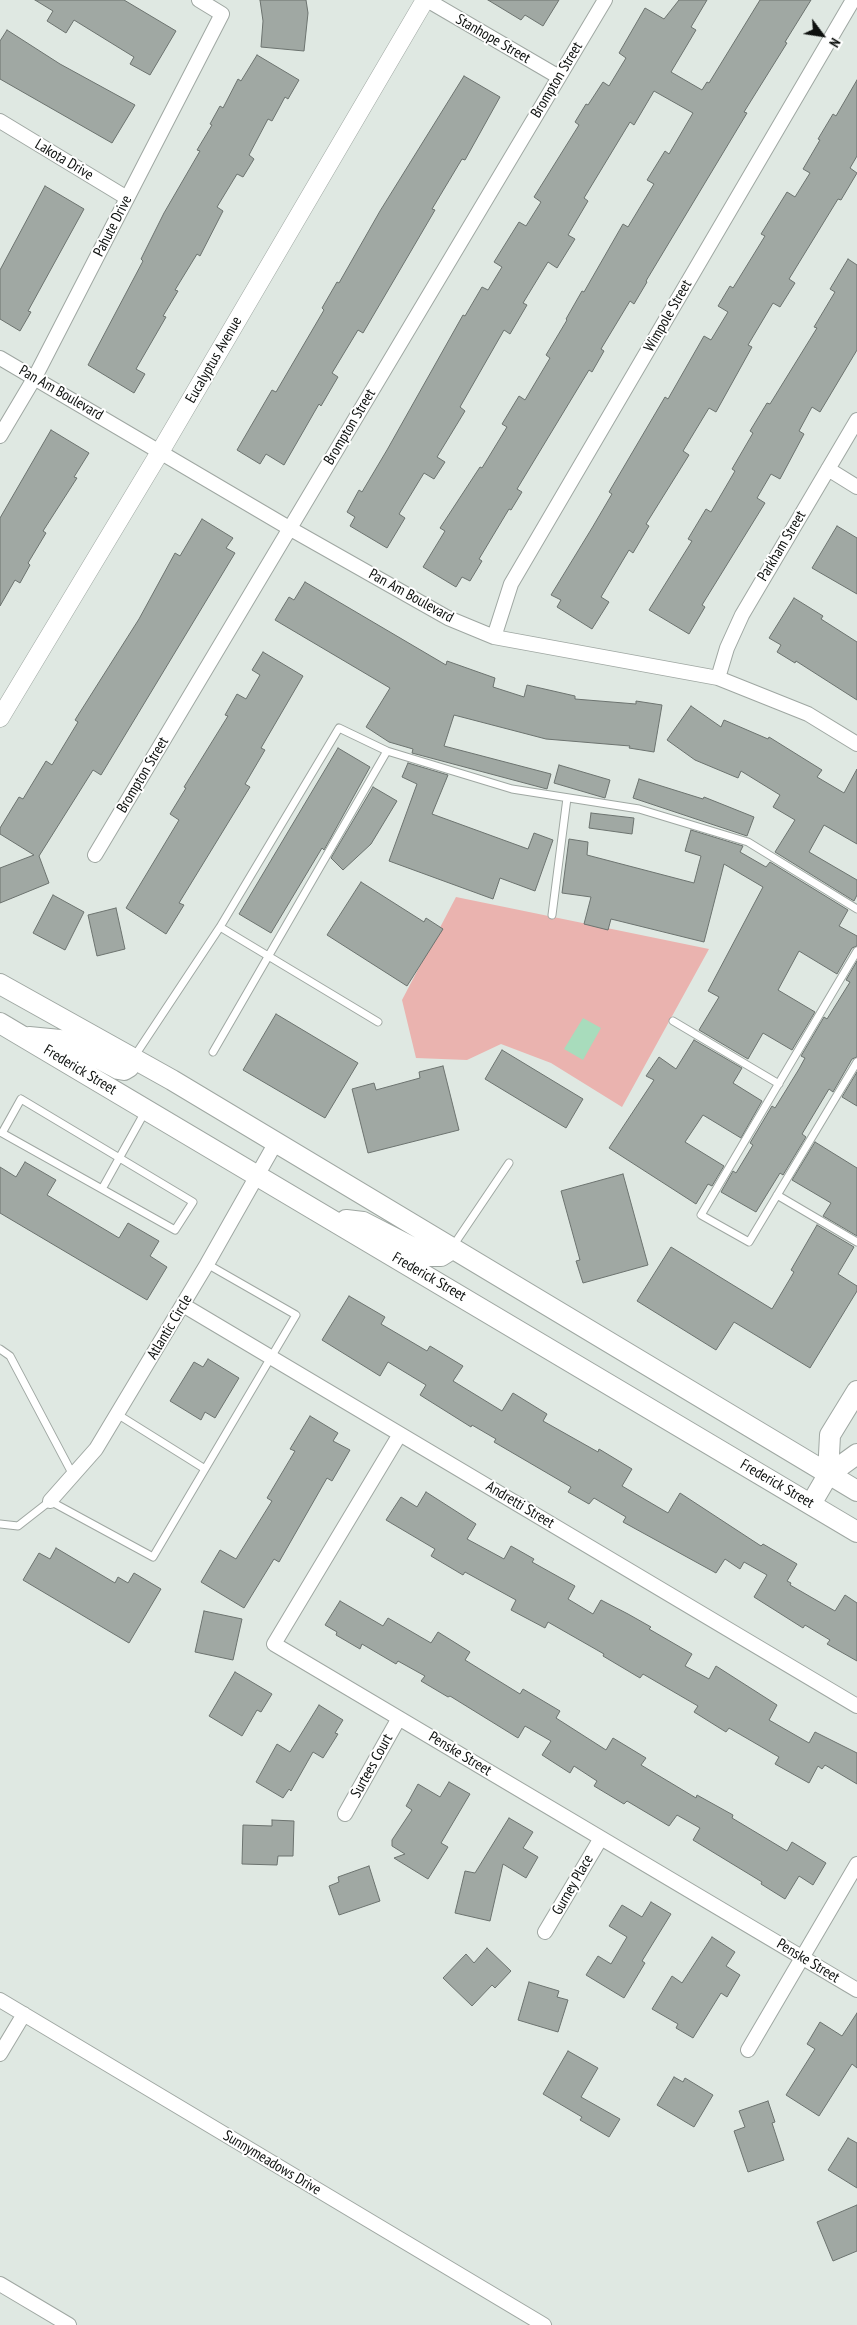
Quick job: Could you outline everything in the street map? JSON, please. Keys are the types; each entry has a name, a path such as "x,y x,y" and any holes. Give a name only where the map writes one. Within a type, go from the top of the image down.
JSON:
{"main road":[{"path":"0,984 134,1058 857,1492"},
{"name":"Frederick Street","path":"0,1023 857,1532"},
{"path":"24,1037 60,1040 70,1043 118,1070 124,1070 128,1067 134,1058"},
{"path":"336,1222 351,1219 363,1222 429,1256 441,1256 452,1249"},
{"path":"828,1475 830,1435 857,1391"},
{"path":"811,1504 828,1475 857,1454"}],"street":[{"name":"Pahute Drive","path":"0,436 35,377 222,14 199,0"},
{"name":"Stanhope Street","path":"426,0 559,77"},
{"name":"Eucalyptus Avenue","path":"0,718 160,452 426,0"},
{"name":"Brompton Street","path":"95,855 606,0"},
{"name":"Wimpole Street","path":"494,637 511,584 853,0"},
{"name":"Lakota Drive","path":"0,122 127,198"},
{"name":"Pan Am Boulevard","path":"0,358 289,528 448,618 494,637 718,678 808,714 857,744"},
{"name":"Parkham Street","path":"718,678 727,648 742,615 857,420"},
{"path":"828,469 857,487"},
{"name":"Atlantic Circle","path":"50,1501 96,1449 183,1305 275,1144"},
{"name":"Andretti Street","path":"183,1305 857,1706"},
{"name":"Penske Street","path":"400,1434 274,1644 857,1990"},
{"name":"Surtees Court","path":"345,1814 399,1718"},
{"name":"Gurney Place","path":"545,1932 601,1838"},
{"path":"748,2050 857,1864"},
{"name":"Sunnymeadows Drive","path":"0,2000 544,2325"},
{"path":"0,2054 24,2014"},
{"path":"0,2284 70,2325"}],"lane":[{"path":"134,1058 220,927 339,728 387,751 512,789 638,810 748,842 857,909"},
{"path":"213,1052 387,751"},
{"path":"552,915 567,798"},
{"path":"220,927 378,1022"},
{"path":"857,951 701,1215 749,1242 857,1062"},
{"path":"674,1022 779,1084"},
{"path":"21,1099 193,1202 175,1230 1,1133 21,1099"},
{"path":"102,1188 146,1110"},
{"path":"452,1249 509,1163"},
{"path":"777,1195 857,1242"},
{"path":"0,1524 18,1526 50,1501 153,1558 296,1315 207,1264"},
{"path":"0,1349 10,1356 73,1476"},
{"path":"117,1414 205,1469"}],"shaded area":[{"path":"456,897 709,949 622,1107 551,1063 501,1044 467,1060 416,1058 402,1000"},
{"path":"583,1018 601,1028 583,1060 564,1049"}],"building":[{"path":"35,0 124,0 176,31 150,75 130,64 134,57 74,20 66,33 47,21 53,11"},
{"path":"260,0 306,0 308,13 304,51 261,47 263,21"},
{"path":"488,0 559,0 543,26 525,15 521,20"},
{"path":"679,0 707,0 691,27 696,30 671,72 702,90 707,82 709,83 760,0 811,0 744,112 747,113 634,304 630,301 601,349 604,351 592,372 589,370 517,489 522,492 511,510 509,509 479,559 482,561 470,581 462,577 456,587 423,567 445,531 440,528 480,467 482,468 507,427 502,424 519,396 525,400 550,358 546,355 582,291 584,292 623,224 628,227 654,184 647,180 665,151 669,154 693,113 654,91 634,125 630,122 584,198 588,201 568,235 575,239 557,268 548,262 523,303 527,305 510,334 504,330 460,407 465,411 437,457 445,462 434,479 424,473 399,514 405,518 387,548 350,526 355,517 347,512 359,490 362,492 387,450 463,315 465,316 482,287 488,290 502,267 494,262 519,222 526,226 541,202 534,197 579,125 575,122 586,104 588,105 603,82 609,86 626,58 619,53 645,8 664,19"},
{"path":"7,30 60,64 135,105 112,143 0,79 0,41"},
{"path":"257,55 299,80 288,99 285,97 272,121 268,119 249,155 254,159 243,177 237,174 217,207 223,211 200,256 197,254 175,290 178,291 163,316 166,317 136,369 145,374 134,393 88,365 143,261 141,259 164,213 200,151 197,150 212,125 210,124 220,106 223,108 238,79 241,81"},
{"path":"464,76 500,97 465,160 462,159 432,209 435,210 363,333 358,330 332,373 338,377 321,406 319,404 284,465 266,454 260,464 237,450 272,390 276,392 324,310 322,308 337,282 339,283 380,211"},
{"path":"857,80 857,156 850,168 857,173 841,200 838,199 789,279 795,283 780,307 773,303 748,345 752,347 716,412 709,408 683,451 689,455 646,524 649,526 633,553 629,550 601,597 609,602 592,629 557,607 561,600 551,595 612,494 609,492 665,397 668,399 704,336 711,340 728,312 718,306 730,286 733,288 765,236 761,234 787,192 795,197 810,173 803,169 820,140 818,139 833,114 836,116"},
{"path":"45,186 84,209 28,311 31,312 20,331 0,319 0,270"},
{"path":"848,259 857,265 857,350 820,412 812,407 799,431 804,434 780,479 771,474 757,498 765,503 702,605 705,607 689,634 649,610 692,541 688,539 706,509 711,512 735,471 732,469 753,433 750,431 767,403 770,404 817,328 814,327 835,292 830,289"},
{"path":"51,430 89,453 74,477 77,478 43,531 46,533 28,563 30,565 20,583 15,580 0,606 0,518"},
{"path":"202,519 233,538 226,548 235,553 101,775 93,770 39,856 49,883 0,903 0,868 34,855 0,834 0,828 19,797 23,799 46,761 52,765 78,722 75,720 139,619 175,553 180,556"},
{"path":"837,526 857,538 857,594 812,568"},
{"path":"305,582 446,665 447,661 495,678 493,687 524,697 527,685 575,696 575,699 636,704 636,701 662,705 654,752 629,748 630,746 546,739 454,715 444,746 551,774 547,789 412,753 413,749 389,742 366,727 390,688 275,620 289,597 294,600"},
{"path":"794,598 823,616 821,619 857,642 857,700 796,661 795,663 777,652 781,645 769,638"},
{"path":"263,652 303,676 261,748 265,750 245,784 250,787 179,903 184,905 166,934 126,908 179,820 170,814 186,788 184,787 228,716 225,715 237,694 246,699 260,675 252,670"},
{"path":"691,706 721,727 724,720 768,739 769,737 822,770 817,777 844,793 857,769 857,844 824,825 809,852 857,880 857,895 854,901 775,852 795,820 773,807 780,795 741,771 738,778 695,760 667,740"},
{"path":"338,748 370,767 324,850 322,848 271,933 239,914"},
{"path":"408,763 448,775 432,814 528,849 534,833 553,840 535,891 500,878 493,899 389,861 417,784 402,777"},
{"path":"559,765 610,780 605,798 554,783"},
{"path":"639,779 703,799 704,797 754,817 747,836 633,798"},
{"path":"373,787 397,801 371,844 343,870 331,858"},
{"path":"591,813 634,818 632,834 589,828"},
{"path":"691,830 743,846 740,852 766,867 770,862 848,910 839,926 857,936 857,946 852,948 837,974 799,951 778,990 815,1012 792,1050 763,1033 748,1059 699,1030 719,997 708,991 763,887 724,864 704,942 611,919 608,930 584,924 591,897 562,893 569,839 588,842 587,855 694,883 701,856 685,851"},
{"path":"361,882 424,922 426,918 443,929 407,986 327,935"},
{"path":"53,895 84,912 65,950 33,933"},
{"path":"116,908 125,949 97,956 88,915"},
{"path":"857,961 857,1057 852,1059 833,1092 829,1089 802,1134 806,1137 783,1175 780,1173 756,1212 721,1192 733,1171 736,1173 753,1145 750,1143 772,1106 775,1108 799,1069 805,1058 801,1056 824,1017 827,1019 850,982 846,980"},
{"path":"276,1014 358,1063 325,1118 243,1070"},
{"path":"694,1040 742,1068 733,1083 762,1101 741,1138 703,1115 685,1142 724,1166 712,1186 708,1184 696,1204 609,1148 654,1080 646,1076 659,1057 676,1069"},
{"path":"502,1050 583,1099 566,1128 485,1079"},
{"path":"443,1066 459,1130 368,1153 352,1089 374,1083 376,1090 420,1078 419,1072"},
{"path":"857,1072 857,1106 842,1097"},
{"path":"815,1142 857,1168 857,1236 823,1216 831,1203 792,1180"},
{"path":"25,1162 56,1180 47,1195 119,1238 128,1223 159,1241 150,1256 167,1267 147,1300 0,1213 0,1167 16,1177"},
{"path":"623,1174 648,1265 583,1283 576,1261 580,1260 561,1191"},
{"path":"817,1225 854,1247 838,1274 857,1286 857,1291 810,1368 734,1322 716,1350 637,1301 671,1247 772,1309 794,1272 791,1270"},
{"path":"349,1296 385,1317 381,1324 427,1351 430,1346 463,1366 453,1381 502,1411 513,1393 547,1414 543,1421 598,1452 599,1449 632,1469 622,1486 668,1513 680,1493 761,1546 763,1544 797,1564 787,1581 791,1583 790,1585 835,1611 845,1595 857,1603 857,1661 827,1644 830,1640 805,1625 803,1628 754,1597 767,1575 744,1562 740,1569 725,1559 716,1573 623,1522 626,1517 594,1498 589,1504 568,1492 571,1487 494,1442 496,1439 472,1425 471,1427 420,1395 426,1385 388,1362 380,1376 322,1340"},
{"path":"208,1359 239,1378 215,1418 205,1412 201,1420 170,1401 194,1362 203,1367"},
{"path":"310,1416 338,1433 333,1441 350,1450 332,1481 327,1478 279,1562 274,1559 244,1608 201,1582 220,1550 236,1559 272,1501 267,1498 295,1451 290,1449"},
{"path":"426,1492 476,1524 467,1539 504,1559 511,1546 534,1559 532,1562 575,1586 568,1599 593,1614 601,1600 651,1627 649,1629 692,1654 685,1666 709,1679 716,1666 777,1705 769,1720 809,1743 815,1732 857,1753 857,1784 825,1765 822,1769 818,1766 809,1783 775,1764 779,1757 729,1728 726,1732 694,1712 698,1706 643,1674 640,1678 603,1656 604,1654 548,1622 545,1628 511,1610 516,1600 465,1572 463,1575 431,1556 435,1549 386,1520 401,1497 417,1507"},
{"path":"56,1548 115,1583 118,1577 128,1583 134,1573 161,1589 129,1643 23,1580 39,1553 50,1559"},
{"path":"340,1601 383,1626 388,1618 431,1643 438,1632 470,1652 465,1660 520,1694 523,1689 560,1711 556,1718 606,1750 613,1738 646,1758 641,1765 696,1798 697,1795 733,1815 732,1818 787,1851 792,1842 826,1863 813,1885 799,1876 785,1899 761,1884 762,1882 693,1840 700,1828 677,1815 669,1826 627,1801 624,1804 594,1786 597,1781 574,1766 570,1773 542,1755 551,1741 525,1726 518,1738 450,1696 448,1697 421,1681 425,1676 398,1661 396,1664 362,1644 360,1649 336,1635 337,1632 325,1625"},
{"path":"204,1611 242,1619 233,1660 195,1652"},
{"path":"235,1672 272,1694 261,1712 257,1710 242,1736 209,1716"},
{"path":"319,1705 343,1720 335,1733 338,1734 323,1758 313,1752 291,1791 289,1789 283,1798 256,1782 277,1744 290,1752"},
{"path":"449,1782 470,1794 441,1843 448,1847 428,1879 394,1858 405,1854 392,1846 392,1840 412,1810 406,1806 418,1784 440,1797"},
{"path":"509,1818 533,1832 523,1848 538,1857 526,1878 503,1864 490,1921 455,1913 465,1871 475,1873"},
{"path":"272,1820 294,1821 293,1856 278,1856 277,1865 242,1864 243,1825 272,1826"},
{"path":"369,1866 380,1901 339,1915 329,1886 339,1882 338,1877"},
{"path":"651,1902 671,1914 642,1961 645,1963 624,1998 586,1975 598,1956 611,1964 627,1937 609,1926 622,1905 642,1917"},
{"path":"712,1937 735,1952 726,1966 740,1975 727,1997 721,1993 693,2038 676,2028 678,2024 652,2009 672,1976 682,1983"},
{"path":"487,1948 511,1971 495,1988 492,1985 472,2006 443,1978 466,1954 474,1963"},
{"path":"529,1982 559,1991 557,1997 568,2000 558,2032 518,2020"},
{"path":"857,2013 857,2068 852,2064 819,2116 786,2095 815,2049 807,2044 820,2022 842,2036"},
{"path":"568,2051 598,2068 581,2097 620,2119 609,2137 580,2120 582,2117 543,2094"},
{"path":"674,2077 683,2082 685,2078 713,2095 694,2127 657,2105"},
{"path":"768,2101 775,2122 772,2123 784,2160 748,2172 734,2131 745,2127 739,2111"},
{"path":"848,2138 857,2143 857,2188 828,2170"},
{"path":"857,2205 857,2251 833,2261 817,2222"}]}
